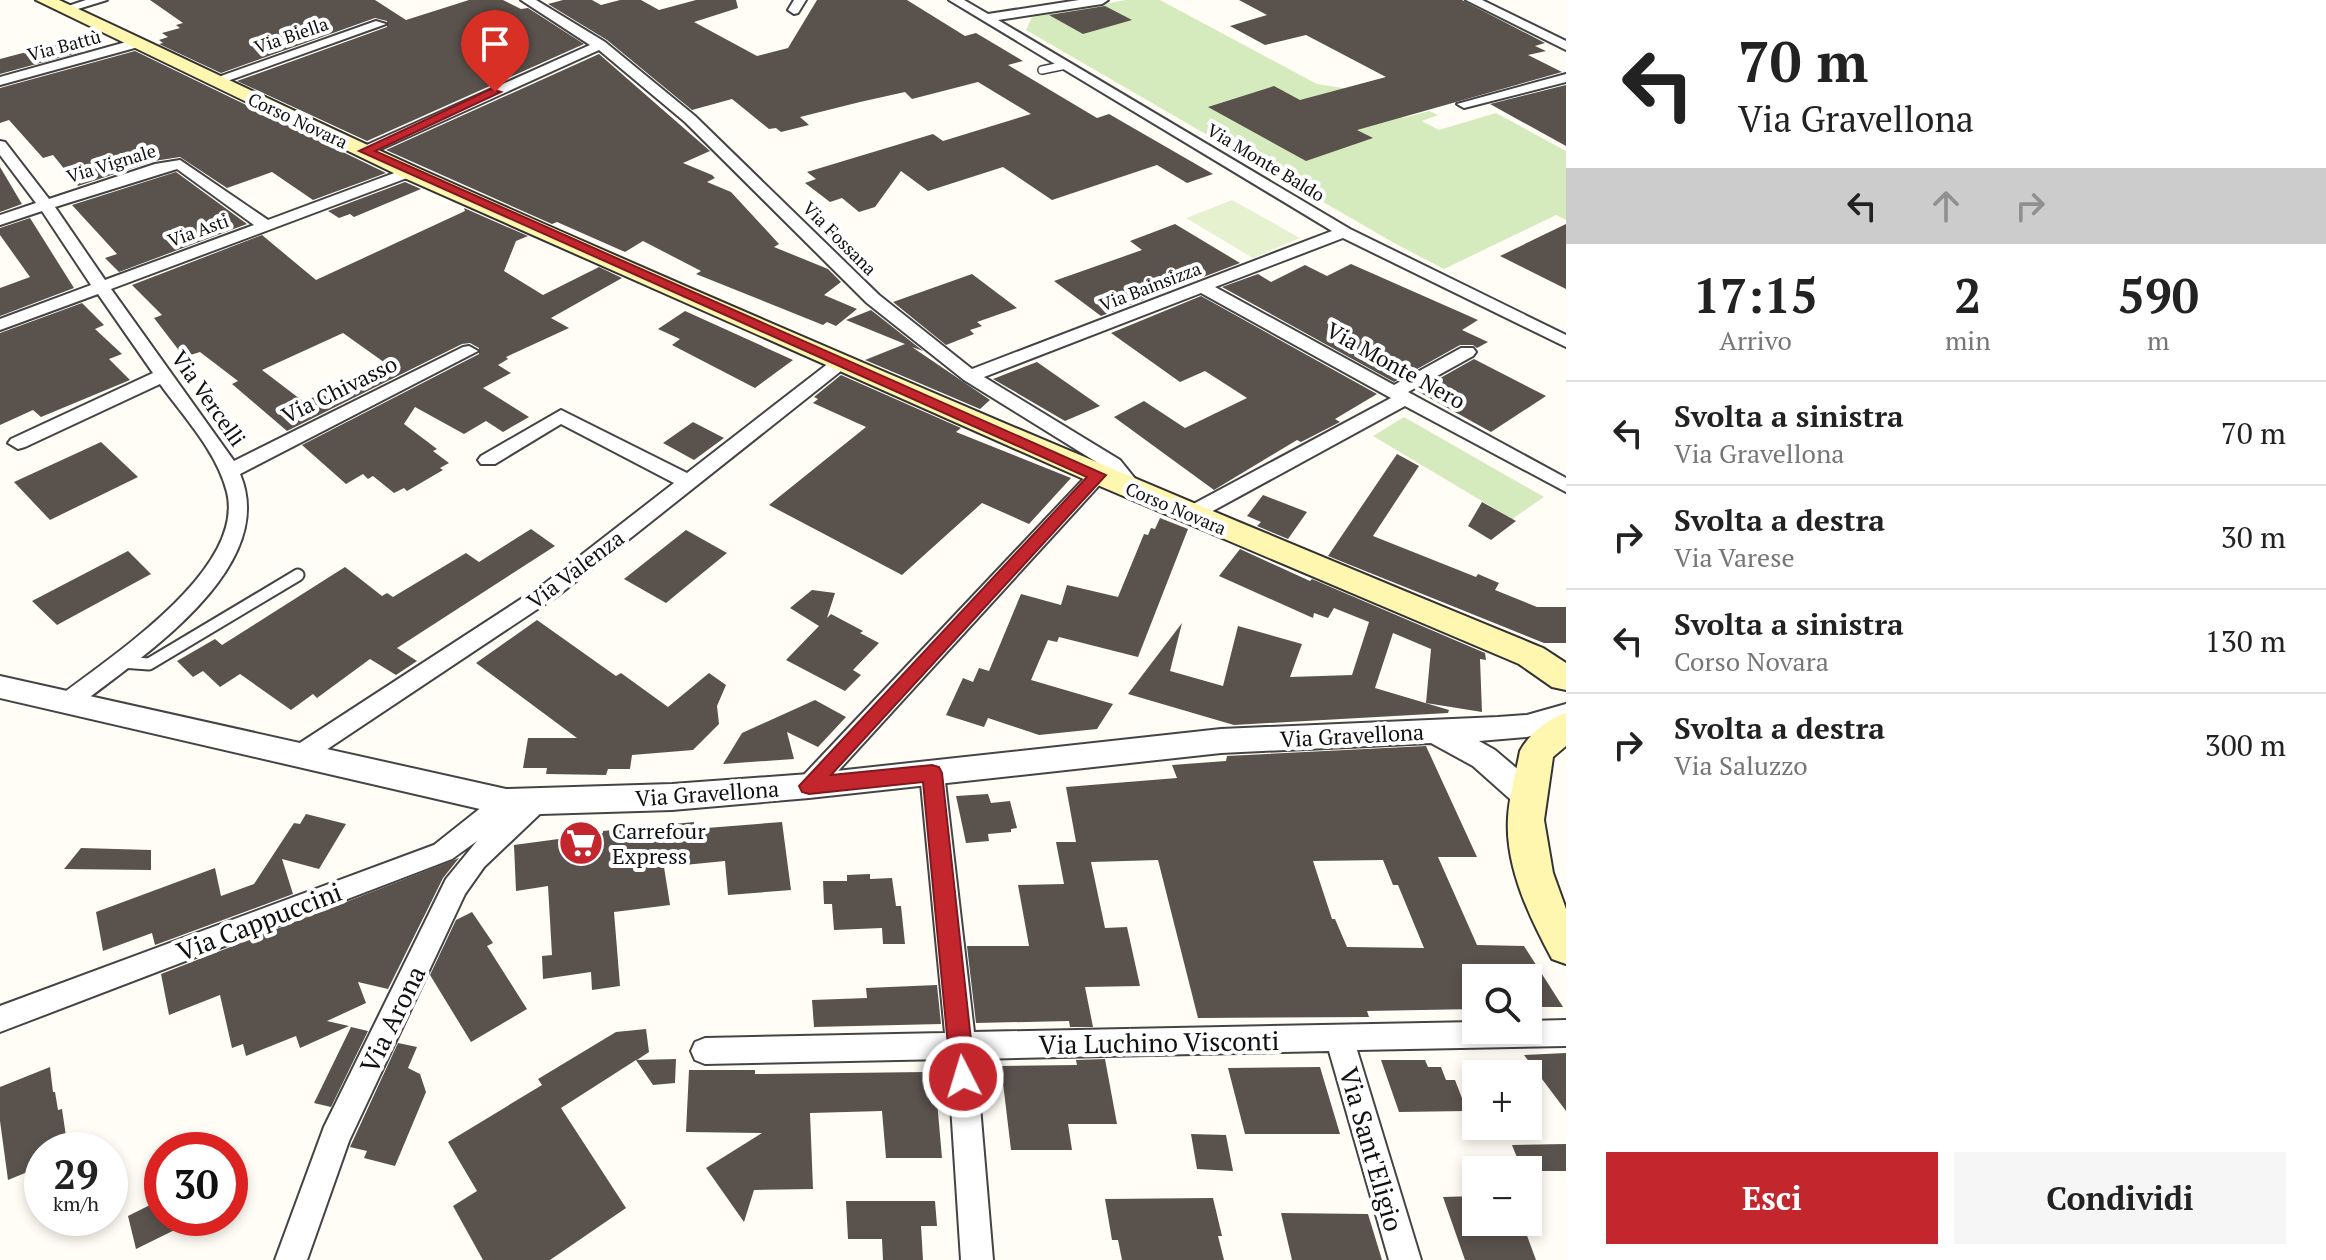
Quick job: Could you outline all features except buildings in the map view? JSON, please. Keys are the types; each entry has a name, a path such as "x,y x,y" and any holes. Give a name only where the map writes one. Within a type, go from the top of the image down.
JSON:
{"main road":[{"name":"Corso Novara","path":"55,4 410,172 840,363 1135,491 1531,656 1565,687"},
{"path":"1566,726 1537,751 1526,820 1534,873 1550,918 1566,947"}],"street":[{"path":"55,4 101,0"},
{"name":"Via Fossana","path":"527,0 600,45 690,119 873,299 970,376 1113,464 1135,491"},
{"name":"Via Monte Baldo","path":"955,0 1344,232 1566,342"},
{"path":"988,18 1102,0"},
{"path":"1472,0 1566,46"},
{"name":"Via Biella","path":"214,81 380,24"},
{"name":"Via Battù","path":"0,81 137,43"},
{"path":"365,151 600,45"},
{"path":"1464,104 1566,78"},
{"name":"Via Vercelli","path":"0,145 46,205 164,375 230,471 237,488 239,510 232,538 219,565 186,606 69,701"},
{"name":"Via Vignale","path":"0,220 160,167 180,164 266,226"},
{"name":"Via Asti","path":"0,325 410,172"},
{"name":"Via Bainsizza","path":"970,376 1344,232"},
{"name":"Via Monte Nero","path":"1202,287 1566,486"},
{"name":"Via Chivasso","path":"230,471 469,351"},
{"path":"1191,514 1400,395 1467,352"},
{"name":"Via Valenza","path":"297,757 552,589 840,363"},
{"path":"18,443 164,375"},
{"path":"488,460 561,416 688,482"},
{"path":"809,786 1098,475"},
{"name":"Via Gravellona","path":"0,687 297,757 520,803 672,797 809,786 1221,741 1527,726 1566,715"},
{"path":"1434,731 1484,758 1530,798"},
{"path":"932,773 961,1046 977,1260"},
{"name":"Via Cappuccini","path":"0,1019 443,852 520,803"},
{"name":"Via Arona","path":"291,1260 335,1137 455,887 520,803"},
{"name":"Via Luchino Visconti","path":"705,1051 1566,1033"},
{"name":"Via Sant'Eligio","path":"1339,1038 1405,1260"}],"lane":[{"path":"1042,70 1066,65"},
{"path":"117,662 149,664 298,575"}],"green space":[{"path":"1126,0 1160,0 1317,84 1349,89 1403,118 1429,111 1438,115 1422,121 1439,130 1496,113 1566,151 1566,220 1556,215 1444,269 1026,30 1032,17"},
{"path":"1232,200 1300,238 1253,258 1186,218"},
{"path":"1404,417 1544,497 1512,519 1373,436"}],"place":[{"name":"Carrefour Express","path":"581,843"}],"route":[{"path":"495,92 365,151 1098,475 809,786 932,773 963,1077"}]}
